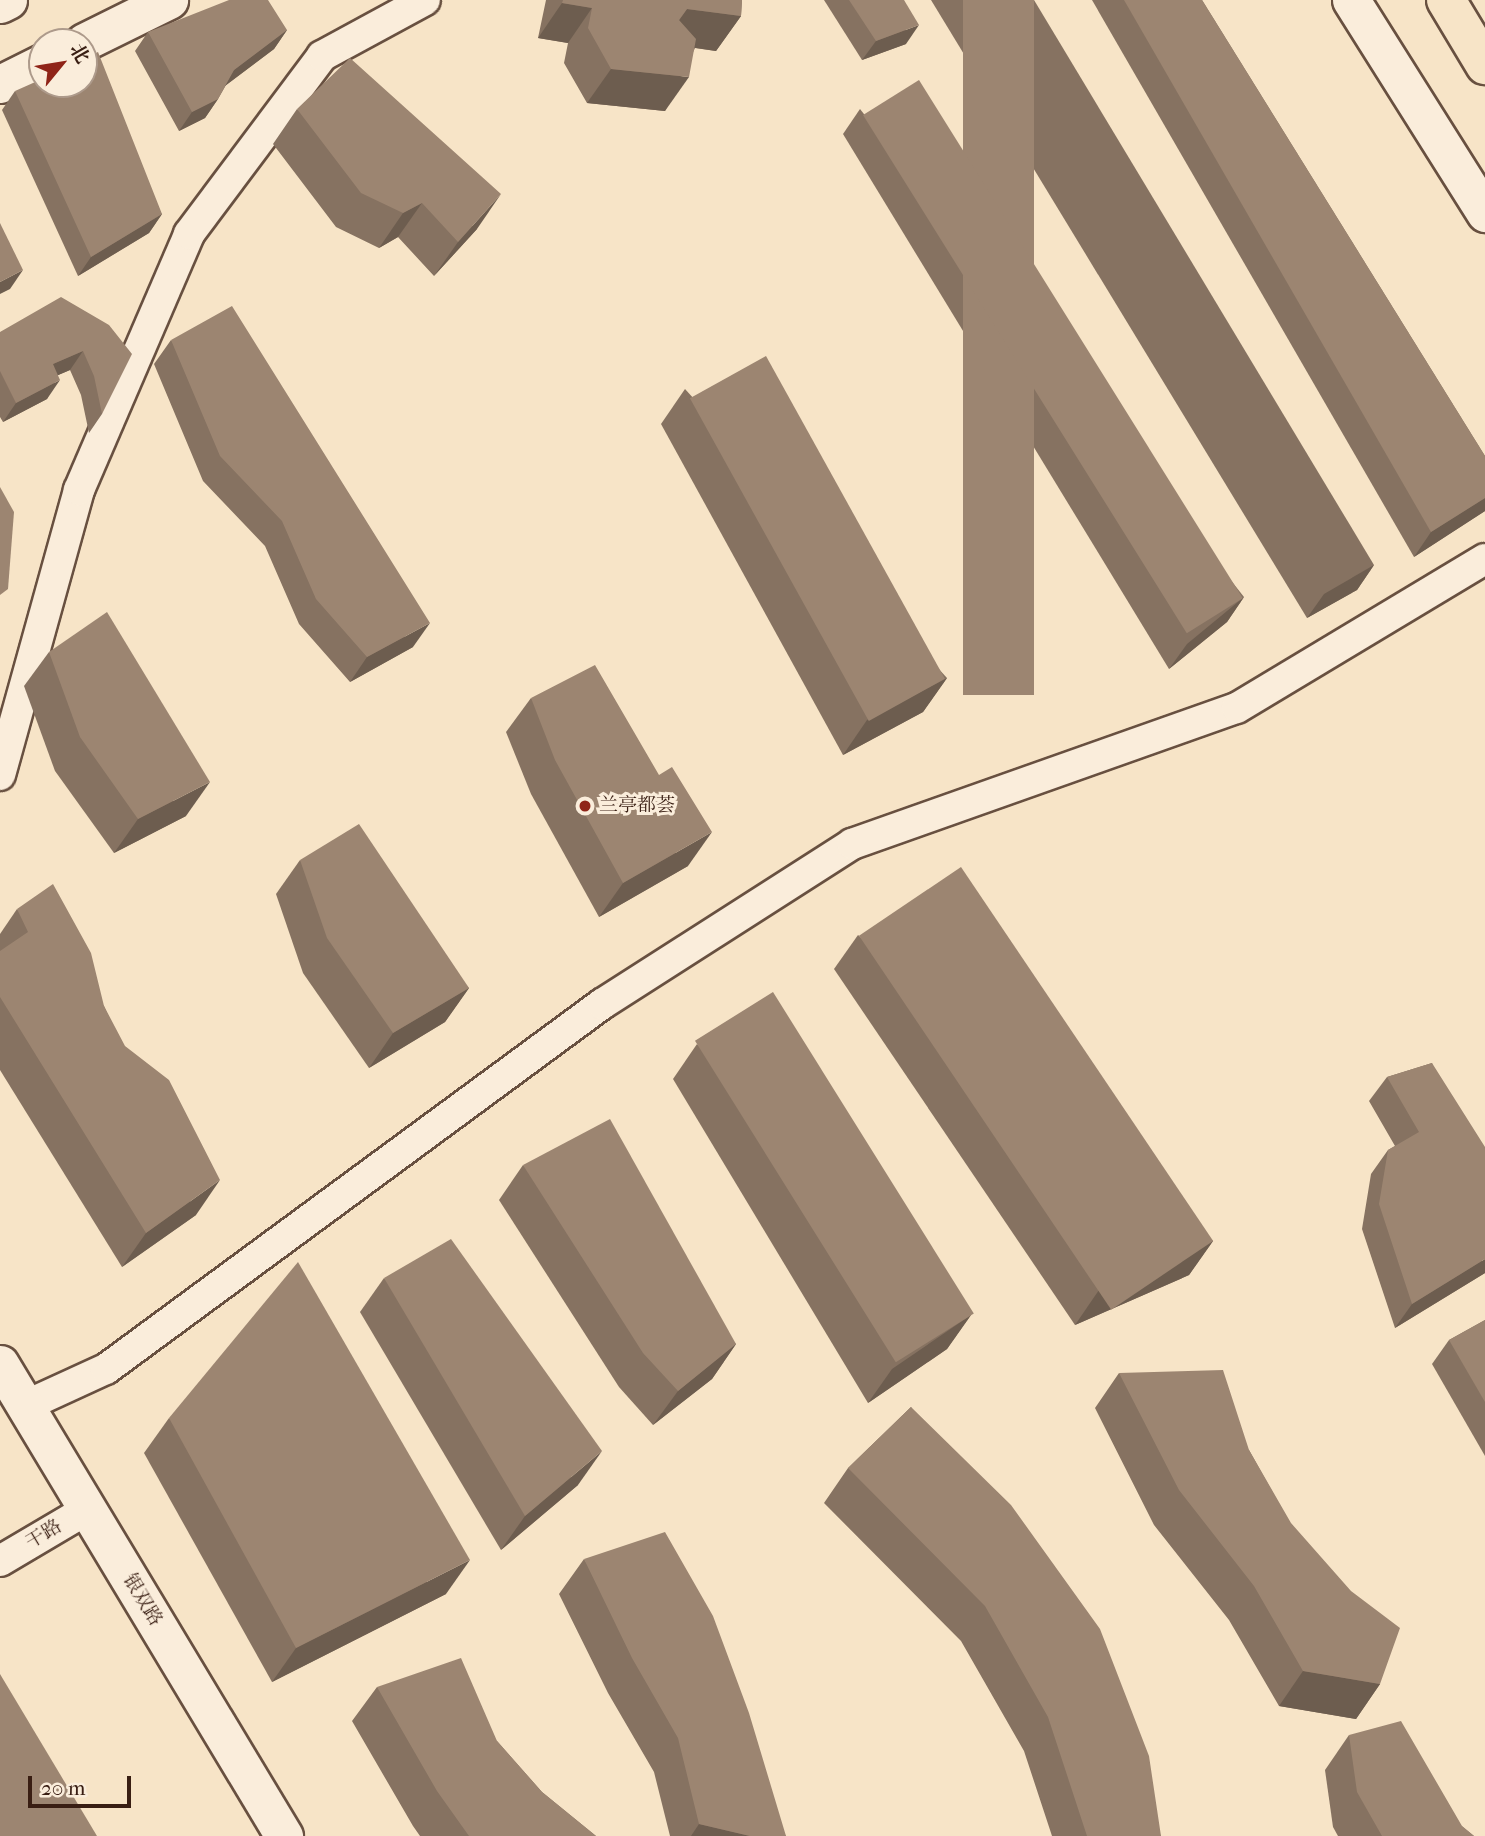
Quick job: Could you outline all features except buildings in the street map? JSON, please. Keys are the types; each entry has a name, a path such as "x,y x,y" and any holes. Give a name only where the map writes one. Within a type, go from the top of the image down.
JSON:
{"highway":[{"path":"1446,0 1485,65"}],"street":[{"path":"0,4 8,0"},
{"path":"98,35 169,0"},
{"path":"0,775 79,490 189,234 322,56 425,0"},
{"path":"1351,0 1485,213"},
{"path":"0,84 28,70"},
{"path":"25,1406 106,1368 602,1004 852,844 1237,708 1485,559"},
{"name":"银双路","path":"0,1364 284,1836"},
{"name":"干路","path":"0,1562 88,1509"}],"place":[{"name":"兰亭都荟","path":"585,806"}]}
